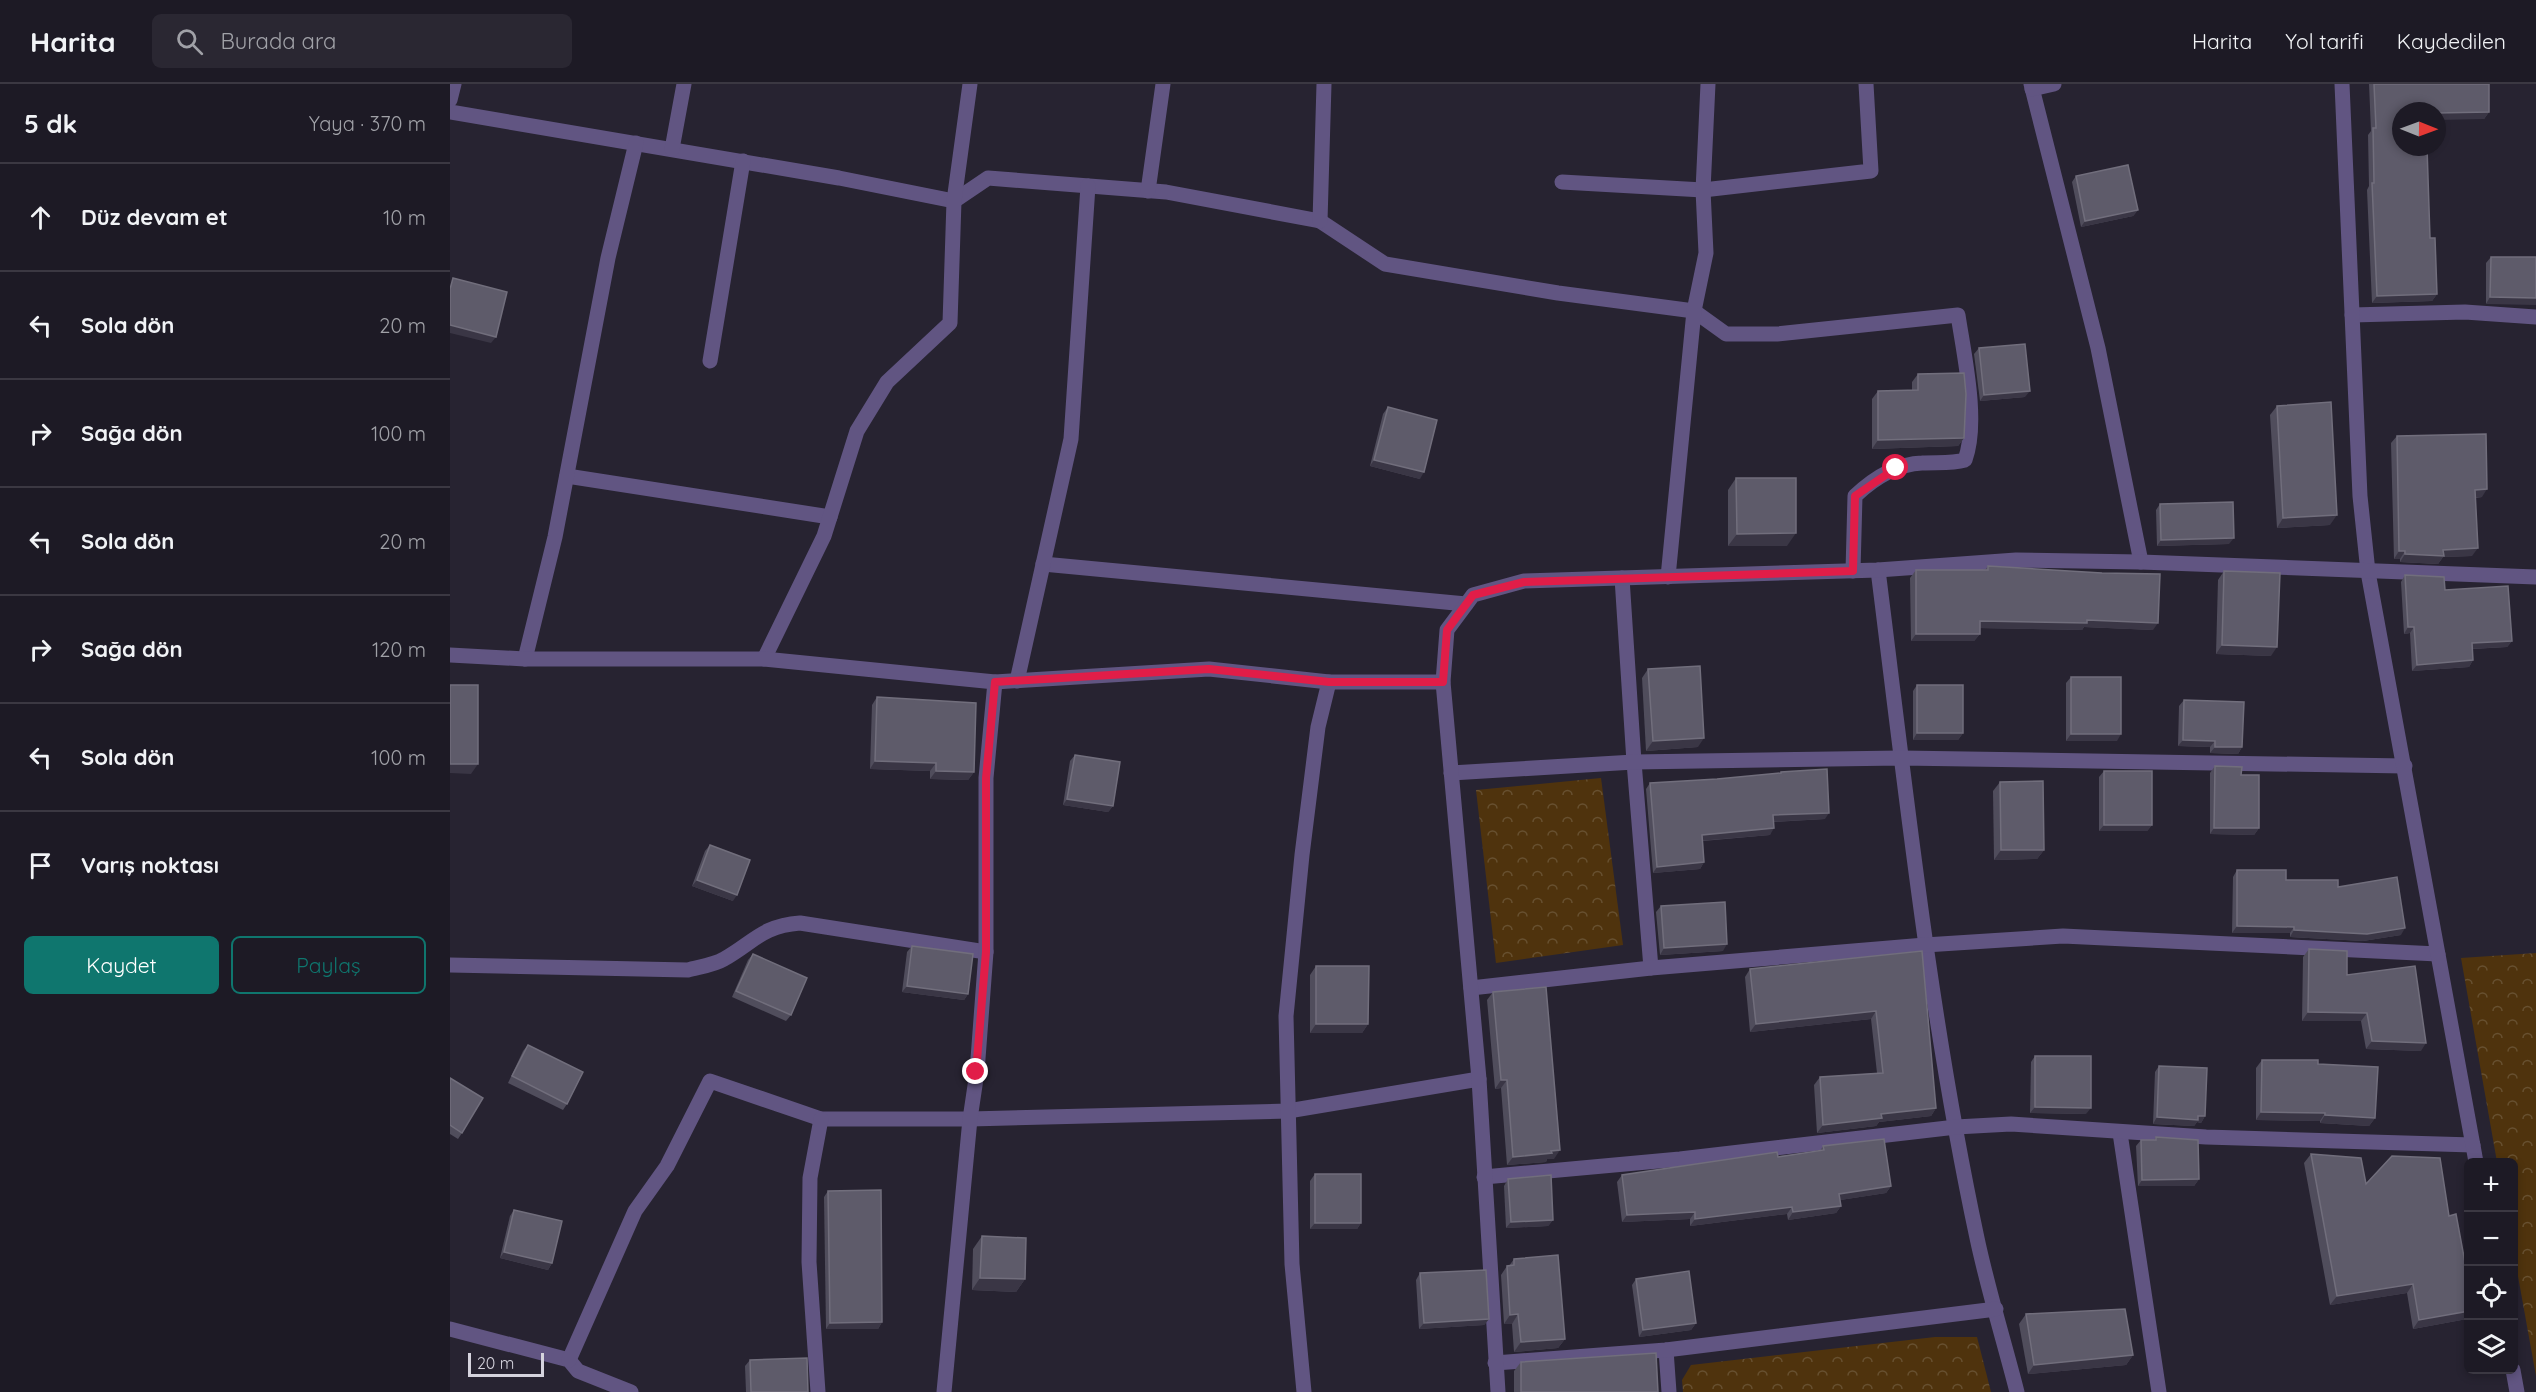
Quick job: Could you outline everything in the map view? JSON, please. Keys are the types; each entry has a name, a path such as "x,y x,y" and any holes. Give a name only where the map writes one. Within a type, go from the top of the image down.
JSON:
{"street":[{"path":"450,100 454,84"},
{"path":"672,149 684,84"},
{"path":"764,659 824,536 857,431 887,382 950,323 954,201 970,84"},
{"path":"1148,191 1163,84"},
{"path":"1320,221 1324,84"},
{"path":"1668,577 1694,311 1706,253 1703,190 1708,84"},
{"path":"1562,182 1703,190 1872,171 1866,84"},
{"path":"2054,84 2032,87 2098,348 2141,562"},
{"path":"2342,84 2360,496 2368,572 2475,1158"},
{"path":"450,112 743,161 954,201 988,178 1148,191 1320,221 1385,264 1694,311 1726,334 1777,334 1958,315 1969,397 1970,448 1965,460 1954,463 1920,463 1896,468 1855,496 1853,571"},
{"path":"525,659 555,537 608,258 636,143"},
{"path":"710,361 743,161"},
{"path":"1017,681 1071,439 1088,186"},
{"path":"2352,315 2464,312 2536,316"},
{"path":"567,476 830,517"},
{"path":"1498,1392 1479,1079 1443,682 1447,630 1473,595 1524,582 1878,570 2016,560 2141,562 2536,577"},
{"path":"1043,564 1467,604"},
{"path":"1878,570 1925,945 1978,1241 2017,1392"},
{"path":"1622,578 1651,968"},
{"path":"450,655 525,659 764,659 995,682 1209,669 1329,682 1443,682"},
{"path":"944,1392 986,952 986,778 995,682"},
{"path":"1304,1392 1292,1264 1287,1005 1317,738 1329,682"},
{"path":"1451,773 1634,762 1901,758 2405,766"},
{"path":"450,965 688,970 722,960 757,936 780,924 800,923 986,952"},
{"path":"1471,988 1651,968 2063,936 2438,954"},
{"path":"569,1360 635,1211 667,1166 710,1081 821,1119 970,1119 1288,1111 1479,1079"},
{"path":"818,1392 809,1262 810,1178 821,1119"},
{"path":"1484,1177 1680,1159 1956,1127 2011,1124 2120,1133 2473,1145"},
{"path":"2120,1133 2159,1392"},
{"path":"1495,1363 1666,1350 1996,1309"},
{"path":"450,1329 569,1360 578,1371 631,1392"},
{"path":"1666,1350 1669,1392"},
{"path":"2513,1374 2517,1392"}],"green space":[{"path":"1601,778 1623,945 1496,963 1476,790"},
{"path":"2536,953 2536,1376 2518,1276 2518,1158 2496,1158 2461,958"},
{"path":"1935,1337 1977,1337 1991,1392 1683,1392 1682,1380 1691,1365"}],"building":[{"path":"2374,84 2489,84 2489,112 2446,113 2446,102 2392,102 2392,156 2427,156 2430,238 2435,238 2437,294 2377,296 2372,183 2374,183 2373,128 2376,128"},
{"path":"2128,165 2138,210 2085,221 2076,176"},
{"path":"2491,257 2536,257 2536,298 2490,297"},
{"path":"453,278 507,292 496,337 450,325 450,289"},
{"path":"2025,344 2030,391 1984,395 1979,348"},
{"path":"1964,373 1966,394 1964,438 1878,440 1878,391 1918,390 1918,374"},
{"path":"2331,402 2337,515 2283,518 2277,406"},
{"path":"1388,407 1437,420 1424,472 1374,460"},
{"path":"2486,434 2487,489 2475,490 2478,548 2443,550 2444,556 2405,554 2405,551 2399,551 2397,436"},
{"path":"1736,478 1796,478 1796,533 1737,534"},
{"path":"2233,502 2234,538 2161,540 2160,504"},
{"path":"1988,566 2160,574 2158,623 2087,620 2087,623 1980,621 1980,634 1916,634 1916,570 1988,570"},
{"path":"2224,571 2280,573 2277,647 2222,645"},
{"path":"2405,575 2444,577 2445,590 2508,586 2512,641 2472,643 2473,660 2417,665 2414,627 2408,627"},
{"path":"1700,666 1704,738 1653,741 1648,669"},
{"path":"2071,677 2121,677 2121,734 2071,734"},
{"path":"450,685 478,685 478,764 450,764"},
{"path":"1917,685 1963,685 1963,733 1917,733"},
{"path":"877,697 976,703 974,772 936,771 936,763 875,761"},
{"path":"2184,700 2244,702 2242,747 2215,747 2215,741 2183,740"},
{"path":"1075,755 1120,762 1113,806 1067,799"},
{"path":"2215,766 2242,767 2241,775 2259,775 2259,828 2214,828"},
{"path":"1827,769 1829,813 1773,815 1774,828 1702,835 1704,862 1657,867 1650,783"},
{"path":"2104,771 2152,771 2152,825 2104,825"},
{"path":"2043,781 2044,850 2001,850 2000,782"},
{"path":"710,845 750,860 737,895 697,880"},
{"path":"2237,870 2286,870 2286,880 2338,880 2338,887 2397,877 2405,928 2367,934 2294,930 2294,927 2237,926"},
{"path":"1725,902 1727,944 1664,948 1661,906"},
{"path":"912,946 973,954 968,994 907,986"},
{"path":"2309,949 2347,951 2347,975 2415,966 2426,1043 2372,1041 2367,1013 2308,1012"},
{"path":"1922,951 1936,1108 1881,1114 1882,1118 1823,1125 1820,1077 1883,1073 1876,1011 1756,1024 1750,969"},
{"path":"753,954 807,978 791,1015 736,991"},
{"path":"1316,966 1369,966 1368,1024 1316,1024"},
{"path":"1546,987 1560,1150 1513,1157 1507,1080 1501,1080 1493,992"},
{"path":"528,1045 583,1072 567,1104 512,1076"},
{"path":"2035,1056 2091,1056 2091,1108 2035,1107"},
{"path":"2262,1060 2318,1060 2318,1064 2378,1067 2375,1118 2325,1115 2325,1113 2261,1112"},
{"path":"2159,1066 2207,1068 2205,1116 2198,1116 2198,1120 2157,1117"},
{"path":"450,1078 483,1098 462,1133 450,1125"},
{"path":"2156,1137 2198,1140 2199,1179 2142,1180 2141,1140 2156,1140"},
{"path":"1884,1139 1891,1186 1839,1194 1841,1206 1793,1212 1792,1207 1695,1219 1695,1212 1627,1215 1622,1175 1777,1152 1778,1157 1824,1150 1823,1146"},
{"path":"2311,1154 2361,1158 2366,1184 2392,1156 2440,1158 2449,1216 2456,1214 2464,1257 2464,1312 2419,1320 2413,1284 2337,1296"},
{"path":"1315,1174 1361,1174 1361,1223 1315,1223"},
{"path":"1551,1175 1553,1220 1511,1222 1508,1179"},
{"path":"881,1190 882,1322 830,1323 828,1191"},
{"path":"514,1210 562,1221 552,1263 504,1252"},
{"path":"982,1236 1026,1238 1025,1279 980,1278"},
{"path":"1558,1255 1565,1339 1521,1342 1518,1314 1510,1315 1507,1266 1514,1265 1514,1259"},
{"path":"1486,1270 1489,1319 1424,1323 1420,1273"},
{"path":"1689,1271 1696,1323 1643,1330 1636,1279"},
{"path":"2125,1309 2133,1355 2034,1365 2026,1314"},
{"path":"1656,1353 1658,1392 1521,1392 1521,1362"},
{"path":"807,1358 808,1392 751,1392 750,1360"}],"route":[{"path":"976,1072 986,952 986,778 995,682 1209,669 1329,682 1443,682 1447,630 1473,595 1524,582 1853,571 1855,496 1862,489 1896,468"}]}
